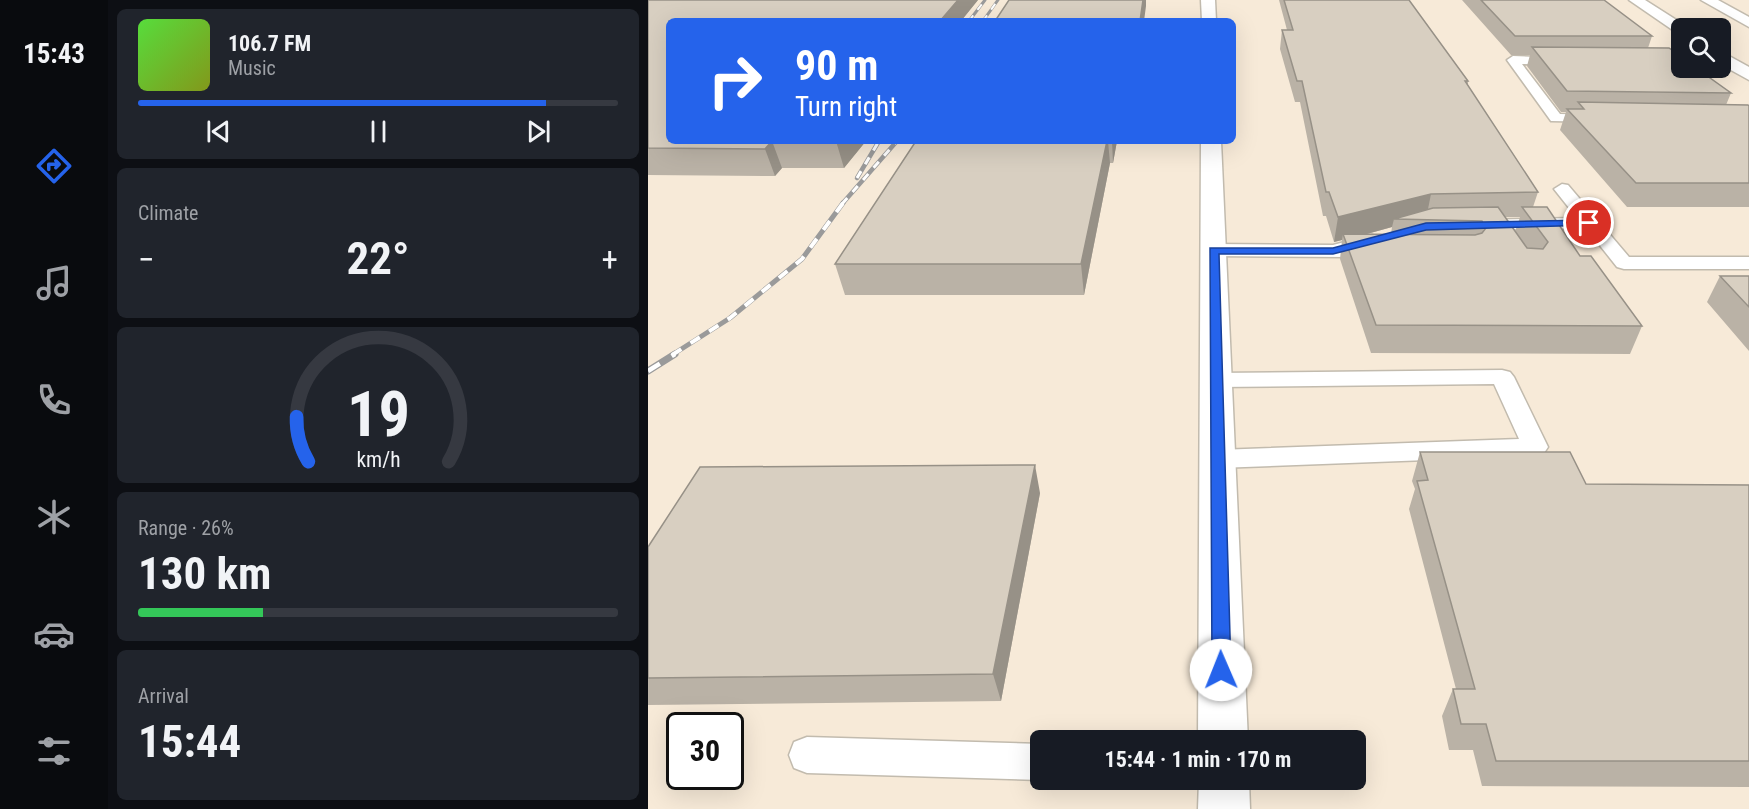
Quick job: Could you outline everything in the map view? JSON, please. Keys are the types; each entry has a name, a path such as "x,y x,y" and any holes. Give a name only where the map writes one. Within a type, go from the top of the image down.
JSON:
{"street":[{"path":"1208,0 1209,18"},
{"path":"1636,0 1671,23"},
{"path":"1708,0 1749,23"},
{"path":"1731,65 1749,75"},
{"path":"1211,144 1223,730"},
{"path":"1224,790 1224,809"}],"lane":[{"path":"1580,61 1513,60 1556,118 1613,119"},
{"path":"1562,189 1624,263 1749,263"},
{"path":"1457,226 1589,223"},
{"path":"1499,225 1510,243"},
{"path":"1213,250 1333,251 1390,244"},
{"path":"1216,380 1502,377 1535,447 1218,459"},
{"path":"807,755 1030,762"}],"shaded area":[{"path":"648,0 1749,0 1749,809 648,809"}],"building":[{"path":"648,0 958,0 943,18 666,18 666,144 769,144 765,149 648,148"},
{"path":"1009,0 1143,0 1140,18 997,18"},
{"path":"1284,0 1409,0 1468,81 1465,81 1538,192 1431,194 1338,217 1329,192 1326,192 1302,81 1297,81 1282,30 1293,30"},
{"path":"1481,0 1604,0 1652,36 1515,36"},
{"path":"1532,47 1669,48 1671,49 1671,78 1710,78 1731,93 1567,91"},
{"path":"1578,102 1748,105 1749,183 1636,183 1567,109 1584,109"},
{"path":"914,144 1106,144 1081,264 835,264"},
{"path":"1498,207 1527,248 1543,249 1548,242 1522,207 1547,207 1580,256 1591,256 1642,326 1376,325 1343,234 1475,235 1482,233 1486,228 1482,221 1394,219 1433,208"},
{"path":"1720,276 1749,276 1749,307"},
{"path":"1420,452 1570,452 1586,484 1749,485 1749,761 1496,761 1486,724 1461,724 1453,689 1475,689 1417,481 1428,480"},
{"path":"1035,465 993,674 648,678 648,547 700,467"}],"railway":[{"path":"971,18 985,0"},
{"path":"985,18 998,0"},
{"path":"857,178 877,144"},
{"path":"842,204 894,144"},
{"path":"672,355 730,318 802,259 843,203"},
{"path":"648,371 675,354"}],"route":[{"path":"1221,670 1213,250 1333,251 1426,226 1589,223"}]}
